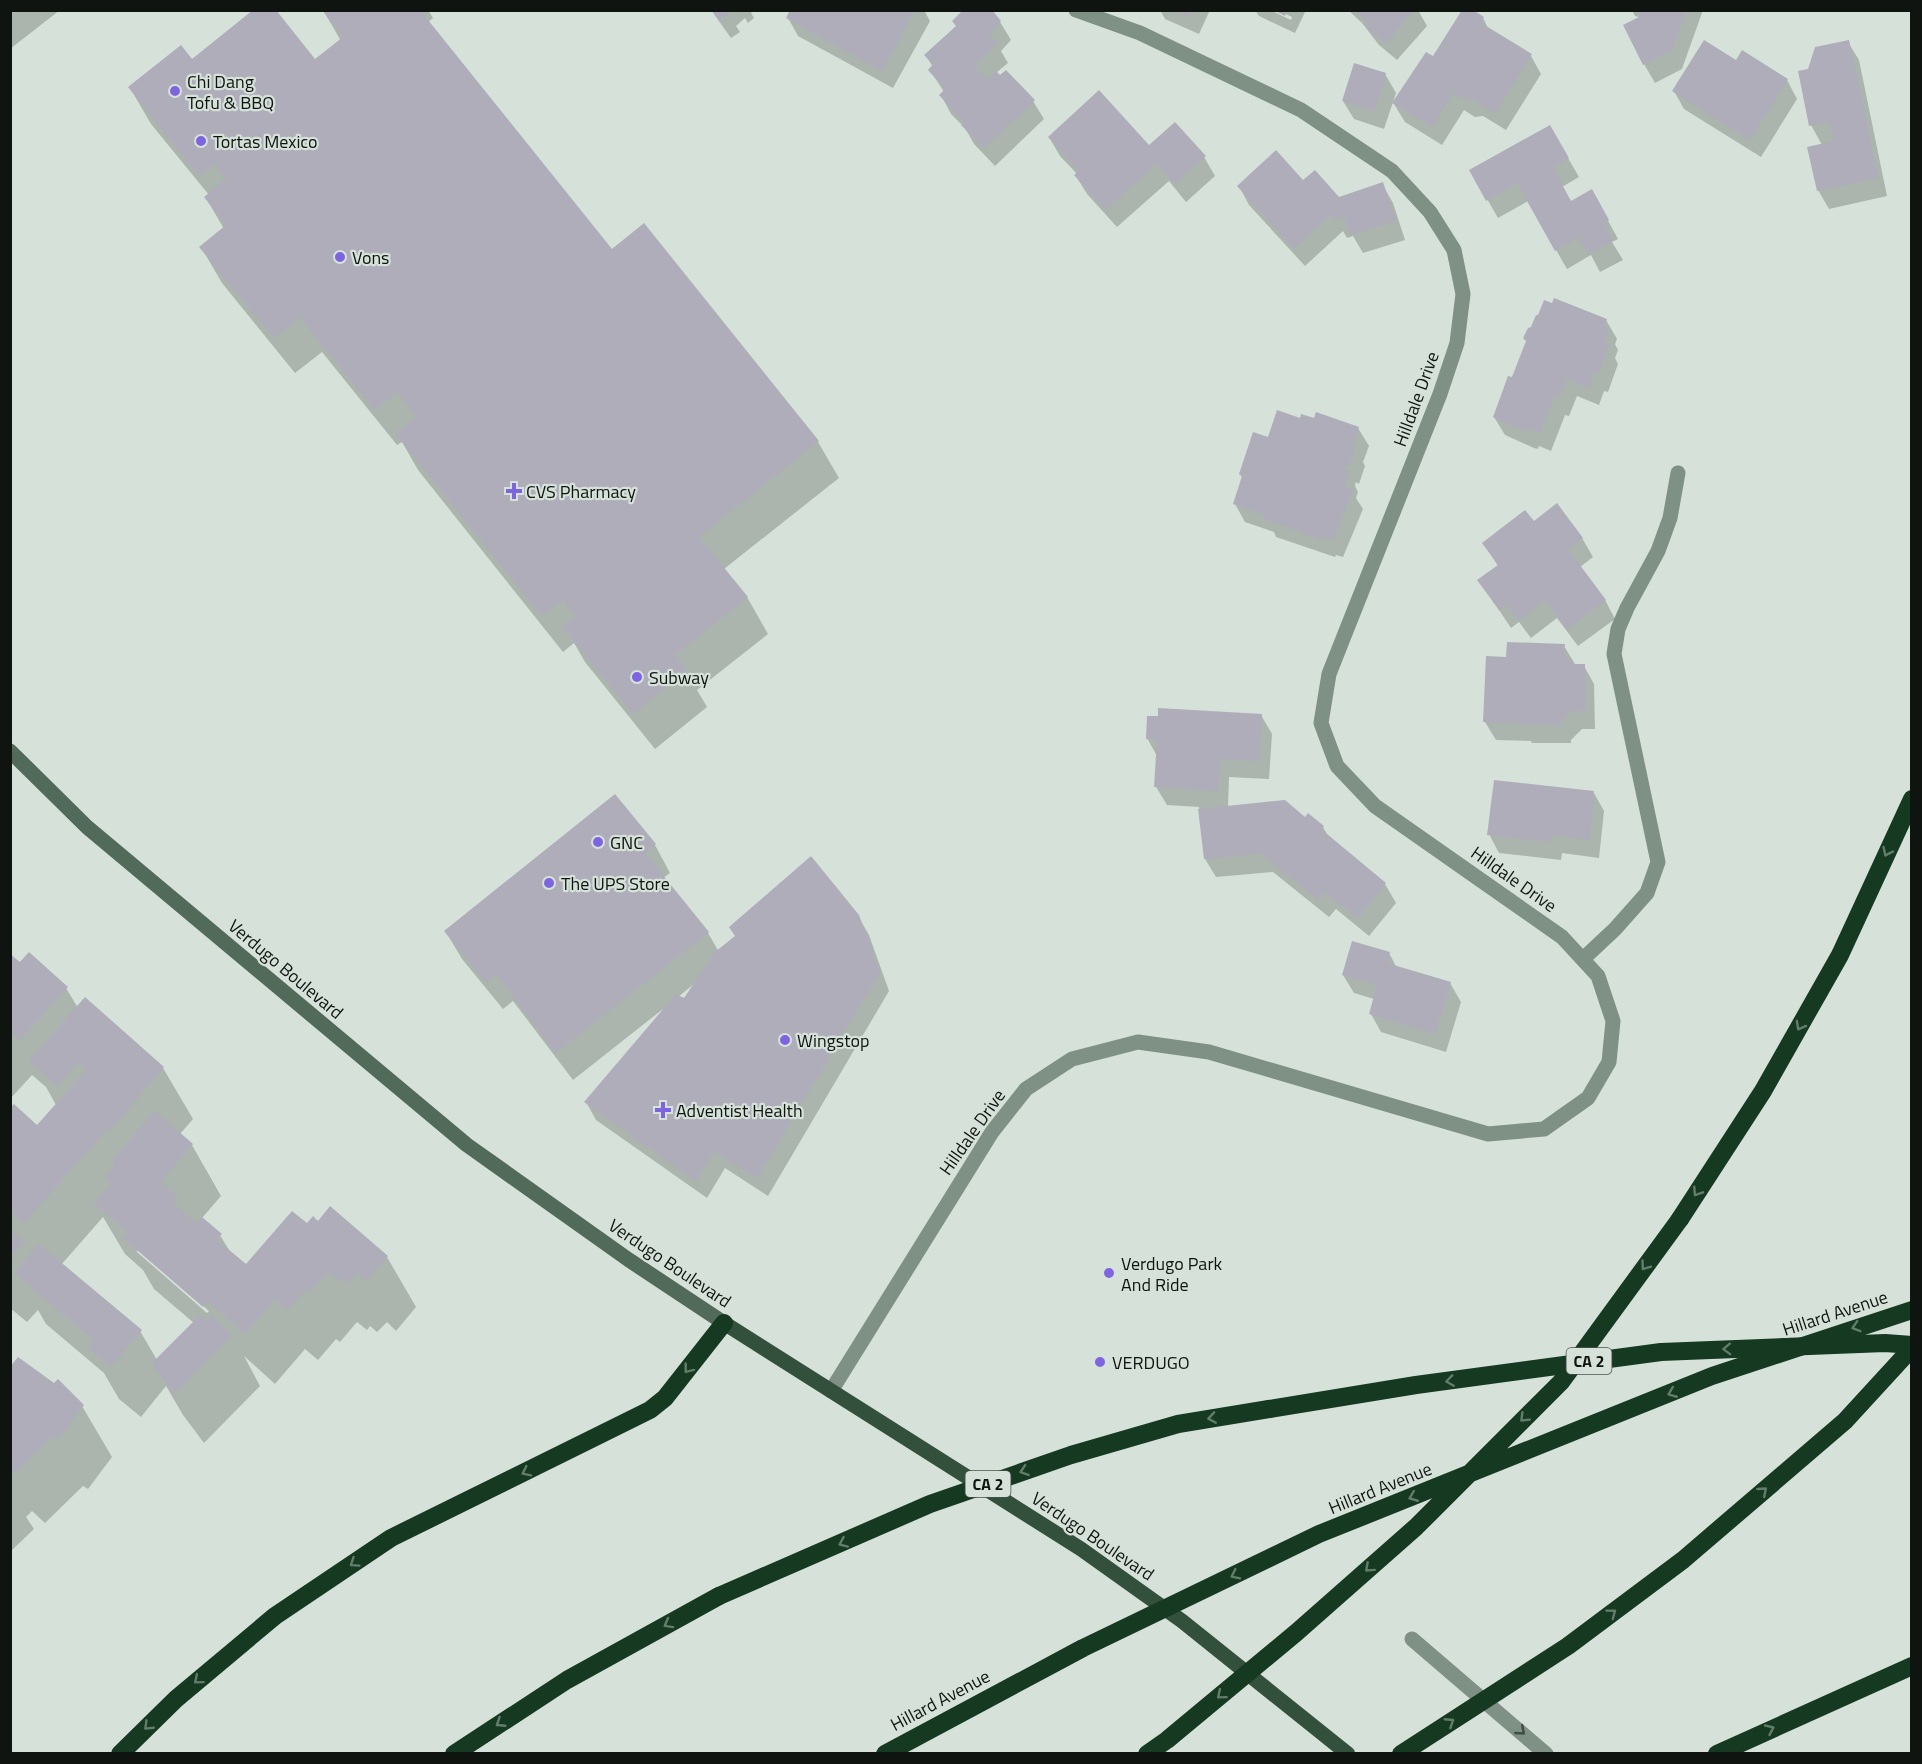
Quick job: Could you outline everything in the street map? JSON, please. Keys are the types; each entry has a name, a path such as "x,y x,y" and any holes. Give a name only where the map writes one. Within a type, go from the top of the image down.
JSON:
{"highway":[{"path":"1147,1754 1288,1639 1416,1527 1561,1382 1680,1219 1763,1091 1840,955 1911,799"},
{"name":"Hillard Avenue","path":"885,1754 1083,1648 1319,1534 1712,1376 1911,1310"},
{"path":"120,1754 176,1699 276,1616 391,1538 650,1410 665,1398 724,1323"},
{"name":"CA 2","path":"454,1754 567,1680 719,1596 930,1504 1071,1455 1178,1424 1416,1385 1661,1352 1885,1343 1911,1347"},
{"path":"1401,1754 1568,1646 1683,1560 1845,1421 1911,1347"},
{"path":"1717,1754 1911,1666"}],"main road":[{"name":"Verdugo Boulevard","path":"10,751 87,827 467,1145 629,1260 724,1323 1081,1549 1182,1621 1348,1754"}],"street":[{"name":"Hilldale Drive","path":"831,1391 992,1132 1026,1089 1072,1059 1138,1042 1209,1052 1488,1134 1544,1128 1588,1098 1609,1062 1614,1022 1598,976 1562,937 1375,806 1337,766 1321,723 1329,674 1440,394 1457,343 1463,294 1454,250 1430,212 1392,171 1301,110 1140,33 1076,10"},
{"path":"1583,959 1647,893 1658,862 1614,654 1618,629 1658,551 1670,518 1677,473"},
{"path":"1412,1639 1546,1754"}],"building":[{"path":"253,10 276,10 315,59 343,37 322,10 420,10 612,249 644,223 819,441 699,537 748,597 675,655 687,670 633,714 562,626 576,616 563,600 542,616 395,433 417,417 397,392 375,410 300,317 274,338 199,247 226,225 204,197 226,179 215,164 199,176 128,87 181,45 192,59"},
{"path":"712,10 729,10 730,12 719,20"},
{"path":"790,10 915,10 882,71 786,18"},
{"path":"963,10 992,10 1001,21 989,34 998,43 974,66 988,80 996,71 1000,75 1006,70 1035,100 984,148 961,125 964,122 939,95 945,89 928,70 933,64 924,55 956,26 952,21"},
{"path":"1174,10 1191,10 1188,17"},
{"path":"1273,10 1287,10 1285,16"},
{"path":"1354,10 1414,10 1386,43 1366,27 1369,23"},
{"path":"1462,10 1473,10 1484,17 1481,23 1532,54 1495,113 1471,98 1464,99 1453,93 1432,127 1392,103 1426,52 1433,56"},
{"path":"1641,10 1686,10 1672,50 1643,65 1623,25 1639,17"},
{"path":"1704,40 1736,60 1742,50 1788,79 1750,140 1672,91"},
{"path":"1849,40 1878,178 1817,191 1807,147 1834,141 1829,122 1809,126 1798,71 1808,69 1815,47"},
{"path":"1354,63 1386,73 1374,111 1342,101"},
{"path":"1099,90 1149,145 1175,122 1206,156 1175,184 1157,163 1105,210 1074,175 1079,171 1048,137"},
{"path":"1550,125 1569,158 1553,168 1571,201 1592,189 1609,220 1603,223 1613,241 1588,254 1579,237 1555,251 1517,183 1486,201 1469,170"},
{"path":"1276,150 1303,180 1315,170 1339,197 1383,182 1396,221 1351,235 1344,217 1335,220 1332,213 1294,249 1237,186"},
{"path":"1554,298 1607,319 1605,325 1608,330 1604,342 1609,344 1598,374 1594,373 1589,388 1567,379 1559,398 1554,397 1540,433 1528,429 1527,432 1493,417 1508,376 1512,377 1526,341 1523,338 1528,328 1538,315 1544,300 1552,303"},
{"path":"1277,410 1300,418 1301,414 1314,418 1316,412 1359,427 1352,445 1356,446 1348,466 1345,465 1343,471 1349,472 1344,487 1353,490 1333,539 1326,537 1324,540 1264,519 1265,515 1233,504 1242,476 1239,474 1253,432 1268,437"},
{"path":"1557,503 1583,538 1568,549 1606,600 1567,629 1545,600 1519,620 1507,605 1499,610 1477,580 1498,565 1482,543 1525,510 1534,521"},
{"path":"1507,642 1565,644 1564,654 1574,664 1585,664 1585,711 1572,711 1561,721 1561,725 1483,722 1486,656 1506,657"},
{"path":"1158,708 1262,714 1259,761 1220,759 1218,791 1154,787 1157,739 1146,739 1147,716 1158,716"},
{"path":"1494,780 1594,791 1589,840 1552,835 1551,842 1487,835"},
{"path":"615,794 656,844 645,853 709,932 556,1053 496,974 486,983 444,931"},
{"path":"1285,800 1305,817 1308,813 1324,826 1321,829 1386,883 1358,918 1325,892 1318,900 1261,853 1204,859 1198,809"},
{"path":"811,856 859,915 880,972 757,1178 714,1151 696,1181 584,1102 676,994 684,998 715,952 735,936 729,927"},
{"path":"1352,941 1390,952 1387,963 1451,982 1435,1034 1369,1014 1377,985 1342,975"},
{"path":"29,952 68,987 19,1041 10,1032 10,954 20,962"},
{"path":"85,997 164,1067 110,1130 108,1128 24,1223 10,1211 10,1108 14,1104 37,1125 87,1069 78,1062 58,1086 29,1061"},
{"path":"155,1111 193,1144 160,1182 178,1197 173,1203 197,1223 202,1217 222,1234 216,1239 246,1264 292,1211 307,1223 313,1216 318,1221 330,1206 388,1256 366,1281 357,1273 348,1283 340,1277 338,1280 328,1272 310,1292 306,1289 288,1310 275,1299 245,1334 208,1301 203,1307 123,1238 128,1233 94,1203 111,1183 105,1178 115,1166 111,1161"},
{"path":"10,1230 24,1242 10,1257"},
{"path":"39,1244 142,1330 111,1367 88,1348 94,1340 14,1273"},
{"path":"200,1315 207,1321 212,1315 232,1335 174,1394 152,1363"},
{"path":"18,1357 54,1383 58,1379 84,1405 58,1439 53,1436 15,1473 10,1469 10,1367"}],"place":[{"name":"Chi Dang Tofu & BBQ","path":"175,91"},
{"name":"Tortas Mexico","path":"201,141"},
{"name":"Vons","path":"340,257"},
{"name":"CVS Pharmacy","path":"514,491"},
{"name":"Subway","path":"637,677"},
{"name":"GNC","path":"598,842"},
{"name":"The UPS Store","path":"549,883"},
{"name":"Wingstop","path":"785,1040"},
{"name":"Adventist Health","path":"663,1110"},
{"name":"Verdugo Park And Ride","path":"1109,1273"},
{"name":"VERDUGO","path":"1100,1362"}]}
